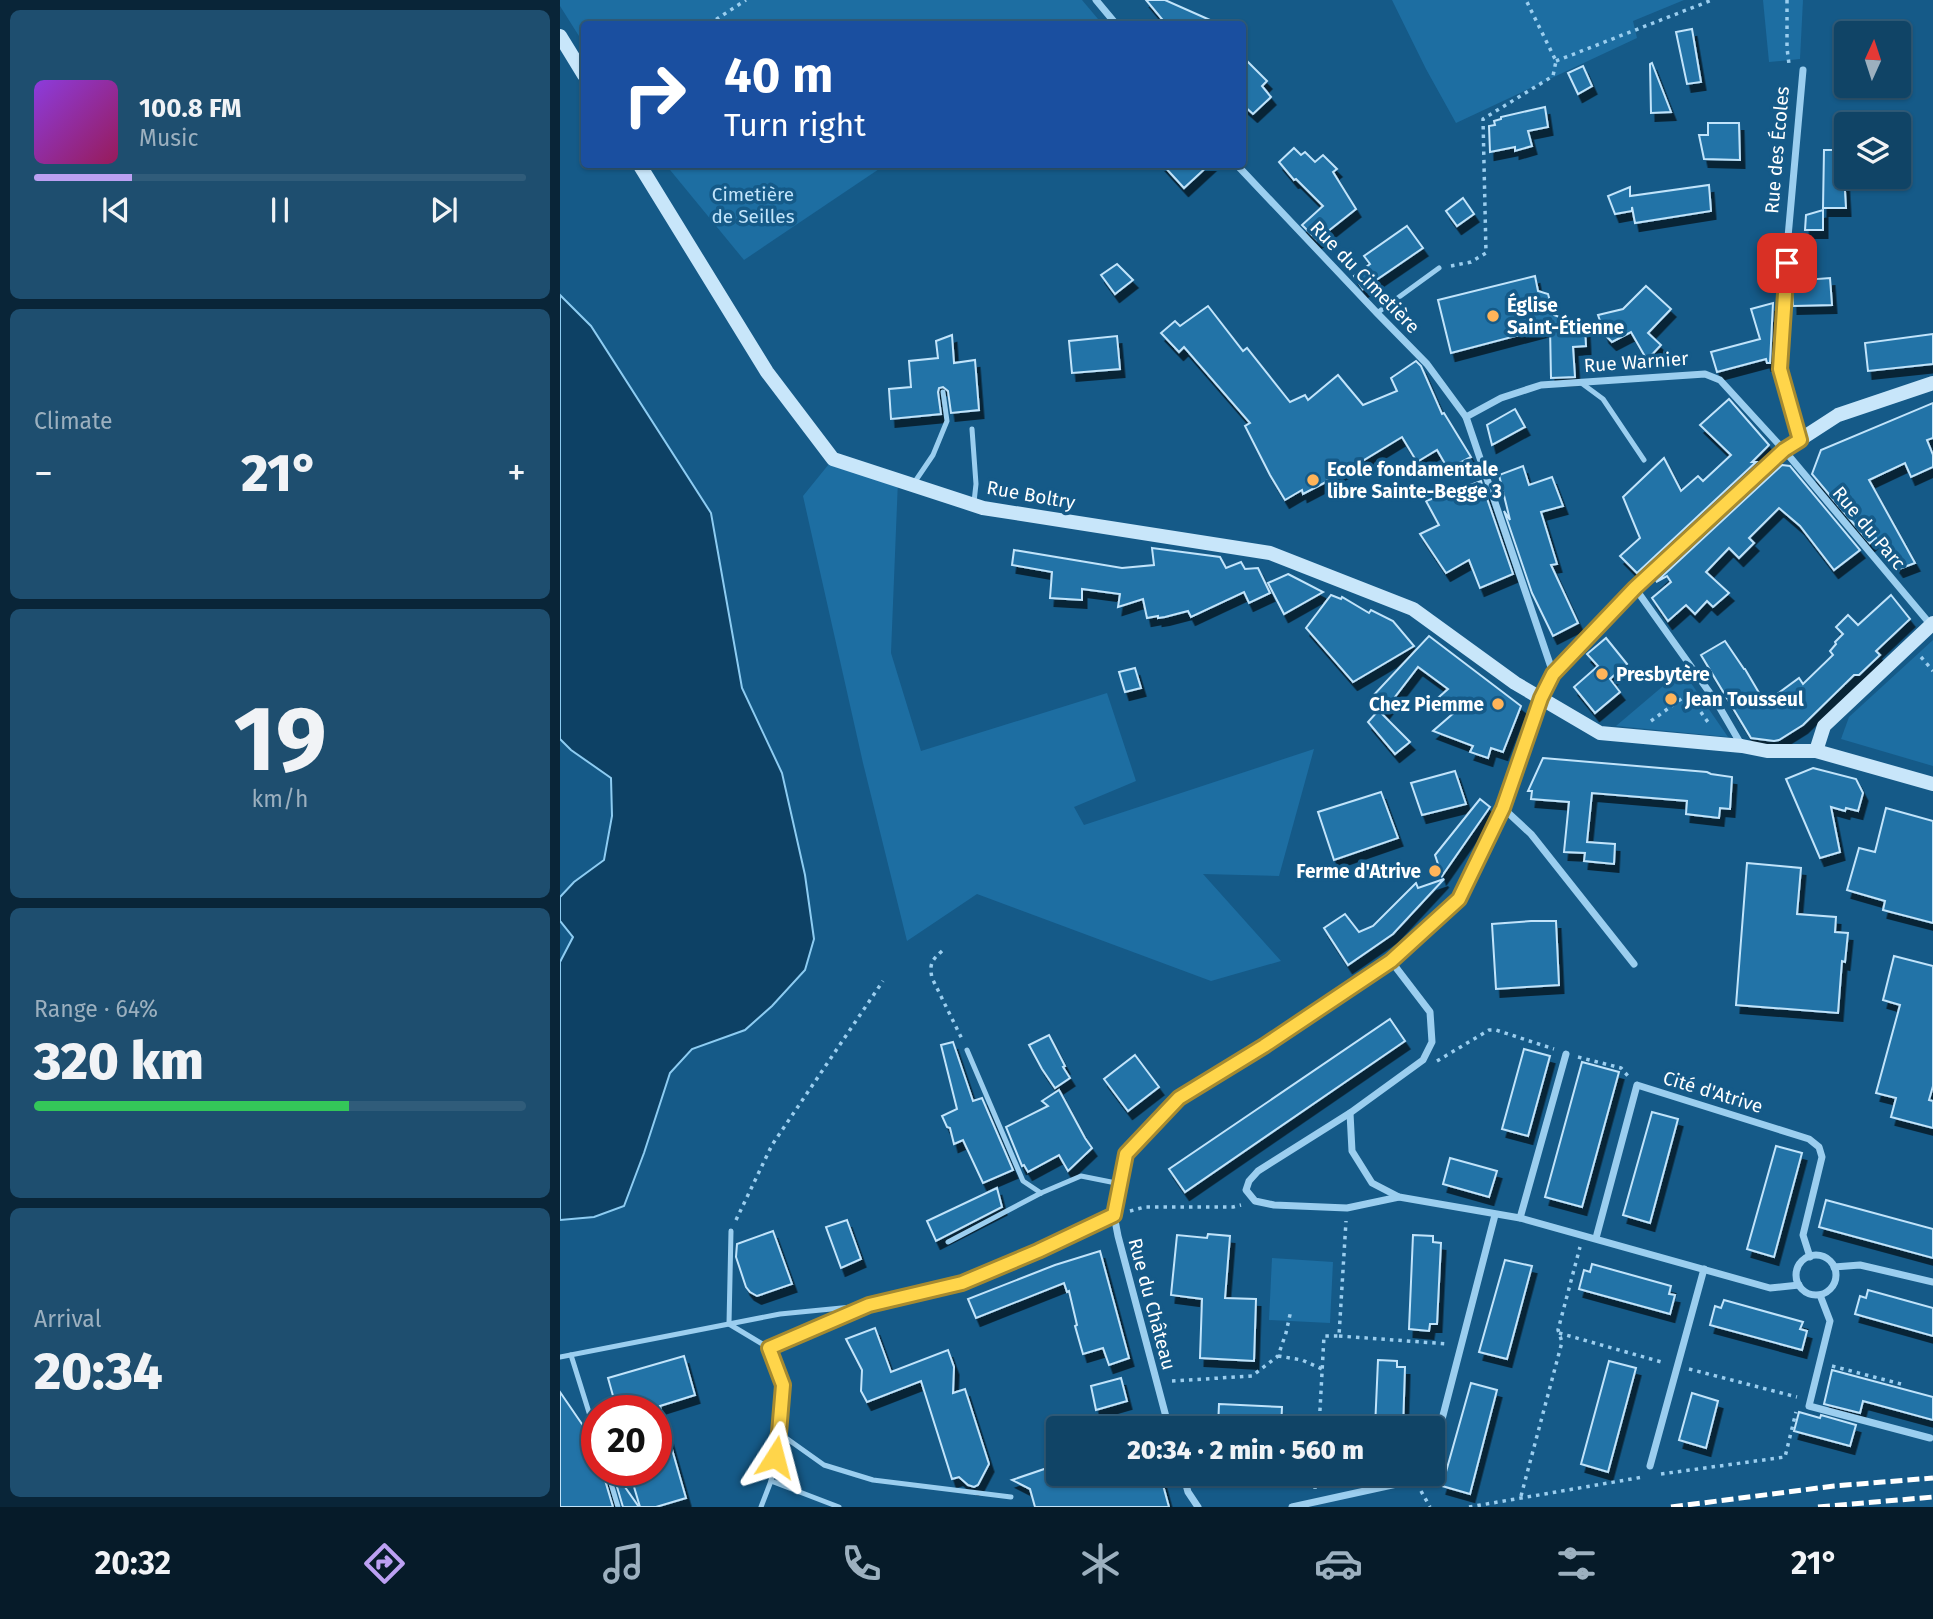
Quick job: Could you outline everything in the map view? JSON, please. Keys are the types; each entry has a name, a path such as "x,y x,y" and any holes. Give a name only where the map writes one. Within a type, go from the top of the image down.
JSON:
{"street":[{"path":"1096,0 1114,21"},
{"path":"560,36 581,70"},
{"name":"Rue des Écoles","path":"1800,440 1780,369 1788,237 1803,70"},
{"name":"Rue Boltry","path":"641,168 767,372 833,459 983,508 1270,553 1413,609 1515,683 1600,733 1742,746 1767,751 1816,751 1933,784"},
{"name":"Rue du Cimetière","path":"1240,168 1427,364 1466,417 1553,674"},
{"name":"Rue Warnier","path":"1466,417 1500,398 1541,384 1705,374 1720,380 1784,450"},
{"path":"1541,698 1553,674 1635,588 1784,450 1838,415 1933,383"},
{"name":"Rue du Parc","path":"1784,450 1932,624"},
{"path":"1635,588 1717,703 1742,746"},
{"path":"1816,751 1825,726 1932,624"},
{"name":"Rue du Château","path":"1166,1416 1114,1215 1126,1154 1179,1098 1264,1046 1391,961 1459,899 1503,808 1541,698"},
{"path":"1503,808 1531,834 1633,964"},
{"path":"1391,961 1430,1012 1432,1042 1423,1060 1350,1112 1258,1171 1249,1181 1246,1190 1255,1201 1274,1205 1347,1208 1399,1198"},
{"path":"1520,1218 1566,1054"},
{"name":"Cité d'Atrive","path":"1596,1238 1637,1085 1809,1139 1818,1147 1822,1157 1802,1235 1810,1257"},
{"path":"1350,1112 1352,1151 1372,1183 1399,1198 1520,1218 1770,1288 1799,1285"},
{"path":"769,1348 869,1305 962,1283 1114,1215"},
{"path":"1443,1416 1495,1215"},
{"path":"1821,1256 1834,1267 1836,1278 1826,1293 1808,1294 1799,1285 1798,1268 1810,1257 1821,1256"},
{"path":"1834,1267 1860,1265 1933,1282"},
{"path":"1650,1466 1704,1269"},
{"path":"1820,1295 1830,1321 1809,1406 1930,1438"},
{"path":"1186,1486 1198,1507"},
{"path":"1292,1507 1388,1486"}],"lane":[{"path":"1377,313 1439,268"},
{"path":"1580,382 1603,399 1644,460"},
{"path":"912,485 933,455 947,421 943,392"},
{"path":"972,429 976,484 974,505"},
{"path":"967,1050 1023,1181 1041,1193"},
{"path":"948,1242 1041,1193 1082,1175 1121,1184"},
{"path":"729,1324 731,1231"},
{"path":"560,1357 780,1314 869,1305"},
{"path":"729,1324 769,1348 783,1385 771,1481 761,1507"},
{"path":"571,1355 584,1395"},
{"path":"779,1433 824,1465 873,1480 1011,1497"},
{"path":"771,1481 839,1507"},
{"path":"612,1486 618,1507"}],"path":[{"path":"714,21 746,0"},
{"path":"1439,268 1471,262 1486,253 1483,119 1553,76 1556,61 1526,0"},
{"path":"1556,61 1712,0"},
{"path":"1787,0 1787,48 1791,75"},
{"path":"1629,736 1688,694 1725,745"},
{"path":"942,951 932,961 932,978 967,1050"},
{"path":"731,1231 772,1145 883,981"},
{"path":"1423,1060 1438,1061 1489,1030 1496,1030 1566,1054 1621,1068 1637,1085"},
{"path":"1114,1215 1145,1207 1233,1207 1255,1201"},
{"path":"1339,1336 1347,1208"},
{"path":"1521,1497 1562,1342 1558,1330 1584,1234"},
{"path":"1156,1381 1252,1376 1278,1356 1290,1310"},
{"path":"1320,1416 1324,1336 1461,1345"},
{"path":"1278,1356 1302,1360 1322,1368"},
{"path":"1820,1363 1901,1384"}],"green space":[{"path":"560,0 1082,0 1098,19 581,21 581,39 560,6"},
{"path":"1392,0 1684,0 1633,21 1637,38 1456,123"},
{"path":"1763,0 1803,0 1800,59 1769,62"},
{"name":"Cimetière de Seilles","path":"668,168 881,168 744,260"},
{"path":"833,459 898,480 891,653 921,751 1107,693 1136,781 1074,807 1084,825 1314,749 1279,876 1203,874 1281,961 1211,981 977,894 907,941 863,763 803,496"},
{"path":"1933,640 1933,766 1841,739 1849,717"},
{"path":"1682,670 1728,737 1616,726"},
{"path":"1272,1258 1333,1262 1330,1323 1269,1320"}],"shaded area":[{"path":"560,295 591,326 711,513 742,688 782,773 805,875 814,939 805,970 772,1006 745,1030 692,1049 670,1073 624,1206 594,1217 560,1220 560,962 573,937 560,921 560,897 574,882 604,860 612,816 611,778 560,739"}],"building":[{"path":"1146,0 1165,0 1212,21 1164,21"},
{"path":"1692,29 1701,82 1687,84 1676,32"},
{"path":"1246,60 1267,81 1262,86 1271,97 1253,114 1246,108"},
{"path":"1652,63 1671,112 1651,113"},
{"path":"1583,66 1592,86 1578,94 1568,73"},
{"path":"1545,107 1548,127 1528,131 1532,146 1515,151 1515,147 1490,152 1489,126 1495,125 1494,121"},
{"path":"1708,123 1739,123 1740,160 1704,159 1699,135 1708,135"},
{"path":"1294,148 1301,155 1305,152 1315,162 1323,155 1337,169 1333,172 1356,209 1317,240 1302,225 1323,206 1294,180 1279,162"},
{"path":"1824,150 1834,150 1834,189 1845,189 1846,208 1823,208"},
{"path":"1166,168 1206,168 1184,188"},
{"path":"1709,185 1711,211 1635,223 1632,207 1632,211 1615,214 1608,196 1630,187 1630,196"},
{"path":"1463,198 1474,214 1457,226 1446,211"},
{"path":"1823,210 1823,230 1805,230 1806,215"},
{"path":"1407,226 1423,248 1363,289 1354,276 1370,264 1364,256"},
{"path":"1117,264 1133,280 1115,294 1101,275"},
{"name":"Église Saint-Étienne","path":"1535,276 1538,291 1548,294 1554,315 1585,327 1586,346 1573,347 1575,377 1551,378 1550,327 1451,353 1438,300"},
{"path":"1830,278 1832,305 1793,306 1792,281"},
{"path":"1646,286 1671,309 1648,333 1661,345 1647,360 1631,332 1612,342 1605,335 1598,315 1623,309"},
{"path":"1773,303 1770,363 1767,363 1766,359 1717,372 1711,352 1760,339 1751,309"},
{"path":"1208,306 1243,351 1247,348 1290,402 1305,395 1308,400 1338,375 1363,405 1397,391 1391,378 1416,361 1421,366 1442,414 1444,413 1471,457 1448,469 1437,450 1417,462 1402,437 1359,463 1327,478 1328,481 1303,494 1302,490 1285,500 1245,426 1250,423 1184,347 1179,352 1161,333 1175,321 1180,326"},
{"path":"1933,334 1933,364 1868,371 1865,343"},
{"path":"952,335 954,363 975,360 979,410 951,413 948,391 943,387 939,388 938,392 941,414 891,419 889,389 911,387 909,361 938,358 936,341"},
{"path":"1117,336 1120,369 1072,373 1069,341"},
{"path":"1729,399 1769,445 1752,462 1756,462 1637,573 1620,556 1640,538 1623,497 1664,458 1681,491 1698,476 1703,481 1731,455 1700,425"},
{"path":"1933,403 1933,438 1927,440 1933,455 1933,467 1911,477 1905,463 1869,480 1915,563 1899,569 1876,538 1870,543 1812,474 1821,450"},
{"path":"1515,409 1525,427 1492,445 1487,425"},
{"path":"1782,465 1790,466 1860,550 1834,570 1800,526 1779,508 1749,538 1754,543 1739,558 1729,548 1706,572 1729,593 1713,607 1707,601 1695,614 1686,605 1668,621 1652,598 1671,582 1667,576 1656,582"},
{"path":"1523,466 1529,485 1552,477 1563,506 1541,512 1557,564 1551,565 1578,623 1553,636 1532,593 1504,511 1510,520 1499,475"},
{"path":"1481,481 1513,574 1480,588 1469,560 1446,573 1420,534 1439,525 1426,501"},
{"path":"1152,548 1220,557 1226,568 1241,562 1245,569 1258,568 1270,593 1249,603 1244,592 1191,617 1188,611 1147,618 1143,599 1118,607 1120,594 1082,589 1082,600 1050,598 1052,572 1012,565 1014,550 1122,568 1154,565"},
{"path":"1288,574 1323,592 1284,614 1268,583"},
{"path":"1331,595 1341,599 1342,597 1369,613 1371,610 1393,621 1414,646 1353,682 1306,628"},
{"path":"1891,595 1910,619 1876,651 1880,655 1859,675 1854,675 1803,725 1779,740 1751,738 1701,655 1725,641 1765,703 1799,678 1803,684 1833,655 1830,651 1843,634 1836,627 1848,615 1858,625"},
{"path":"1429,636 1521,706 1503,752 1491,748 1488,758 1470,752 1473,746 1433,731 1456,711 1439,697 1448,689 1418,667 1382,714 1410,742 1395,754 1368,722 1378,711 1369,700"},
{"name":"Presbytère","path":"1606,638 1627,664 1610,679 1620,692 1595,713 1574,687 1598,666 1587,654"},
{"path":"1135,668 1141,688 1125,692 1119,672"},
{"path":"1543,758 1707,772 1732,777 1730,809 1720,808 1719,818 1686,814 1687,801 1592,793 1587,842 1615,844 1614,864 1584,861 1585,853 1564,852 1569,802 1531,799 1532,791 1528,791"},
{"path":"1813,768 1856,779 1863,793 1858,811 1831,807 1840,852 1820,858 1786,779"},
{"path":"1455,771 1466,804 1422,815 1411,783"},
{"path":"1381,792 1398,838 1334,860 1318,812"},
{"path":"1480,799 1490,807 1442,876 1435,855"},
{"path":"1886,808 1933,821 1933,923 1883,910 1885,901 1847,890 1859,848 1875,852"},
{"path":"1747,863 1801,868 1797,914 1836,917 1835,932 1848,933 1845,962 1842,961 1838,1013 1736,1005"},
{"path":"1444,879 1393,934 1348,965 1324,928 1345,914 1359,932 1373,926 1416,883 1418,888"},
{"path":"1556,921 1559,985 1496,989 1492,924"},
{"path":"1894,956 1933,966 1933,1086 1929,1100 1933,1101 1933,1128 1891,1117 1896,1098 1876,1093 1900,1005 1883,1000"},
{"path":"1390,1019 1405,1041 1185,1192 1169,1169"},
{"path":"1049,1035 1070,1078 1055,1088 1029,1045"},
{"path":"953,1042 973,1101 982,1098 1013,1170 983,1183 963,1140 954,1144 950,1128 942,1116 957,1109 941,1045"},
{"path":"1524,1049 1550,1056 1528,1136 1502,1129"},
{"path":"1135,1055 1159,1087 1128,1111 1104,1079"},
{"path":"1582,1062 1619,1072 1582,1207 1545,1197"},
{"path":"1059,1090 1092,1148 1068,1171 1059,1155 1028,1172 1024,1165 1022,1166 1006,1127 1048,1106 1042,1101"},
{"path":"1652,1112 1678,1119 1650,1223 1623,1215"},
{"path":"1776,1146 1802,1153 1774,1257 1747,1249"},
{"path":"1450,1158 1497,1171 1489,1197 1443,1184"},
{"path":"997,1188 1002,1207 936,1241 927,1221"},
{"path":"1826,1200 1933,1229 1933,1258 1819,1227"},
{"path":"847,1220 861,1259 841,1268 826,1227"},
{"path":"773,1231 792,1284 757,1296 746,1287 736,1257 737,1244"},
{"path":"1208,1234 1230,1236 1225,1298 1256,1299 1254,1361 1200,1358 1202,1299 1171,1295 1177,1235 1207,1238"},
{"path":"1413,1235 1433,1236 1433,1242 1441,1243 1437,1324 1430,1324 1429,1331 1409,1329"},
{"path":"1100,1251 1129,1358 1109,1365 1103,1348 1083,1354 1069,1291 1067,1292 1064,1283 976,1318 968,1299 1055,1265"},
{"path":"1505,1260 1532,1266 1507,1359 1479,1352"},
{"path":"1592,1264 1671,1286 1669,1294 1675,1295 1670,1314 1579,1289 1584,1270 1590,1272"},
{"path":"1868,1290 1933,1308 1933,1336 1855,1314 1860,1296 1866,1298"},
{"path":"1724,1300 1803,1322 1800,1329 1807,1331 1802,1350 1710,1325 1715,1306 1721,1308"},
{"path":"875,1328 891,1372 948,1350 954,1367 953,1393 965,1389 989,1464 978,1485 968,1485 959,1477 952,1479 921,1381 867,1402 861,1391 862,1370 846,1339"},
{"path":"684,1356 695,1395 672,1402 672,1395 613,1395 608,1378"},
{"path":"1378,1360 1397,1361 1397,1367 1405,1367 1403,1416 1376,1416"},
{"path":"1609,1361 1636,1368 1608,1472 1581,1464"},
{"path":"1832,1370 1933,1397 1933,1420 1863,1401 1860,1413 1824,1404"},
{"path":"1121,1378 1127,1401 1096,1410 1091,1386"},
{"path":"1471,1383 1497,1390 1470,1494 1442,1486 1445,1486 1445,1475"},
{"path":"560,1392 581,1423 581,1486 607,1486 613,1507 560,1507"},
{"path":"1692,1393 1718,1401 1706,1448 1679,1440"},
{"path":"1219,1404 1282,1407 1282,1416 1218,1416"},
{"path":"1799,1412 1856,1425 1850,1446 1794,1431"},
{"path":"672,1449 686,1498 656,1507 640,1507 634,1486 672,1486"},
{"path":"1046,1468 1046,1486 1163,1486 1169,1507 1035,1507 1030,1489 1012,1480"},
{"path":"617,1486 624,1486 639,1507 623,1507"}],"railway":[{"path":"1671,1507 1834,1486 1933,1478"},
{"path":"1818,1507 1933,1497"}],"place":[{"name":"Église Saint-Étienne","path":"1493,316"},
{"name":"Ecole fondamentale libre Sainte-Begge 3","path":"1313,480"},
{"name":"Presbytère","path":"1602,674"},
{"name":"Jean Tousseul","path":"1671,699"},
{"name":"Chez Piemme","path":"1498,704"},
{"name":"Ferme d'Atrive","path":"1435,871"}],"route":[{"path":"775,1457 783,1385 769,1348 869,1305 962,1283 1114,1215 1126,1154 1179,1098 1264,1046 1391,961 1459,899 1503,808 1541,698 1553,674 1635,588 1784,450 1800,440 1780,369 1787,263"}]}
